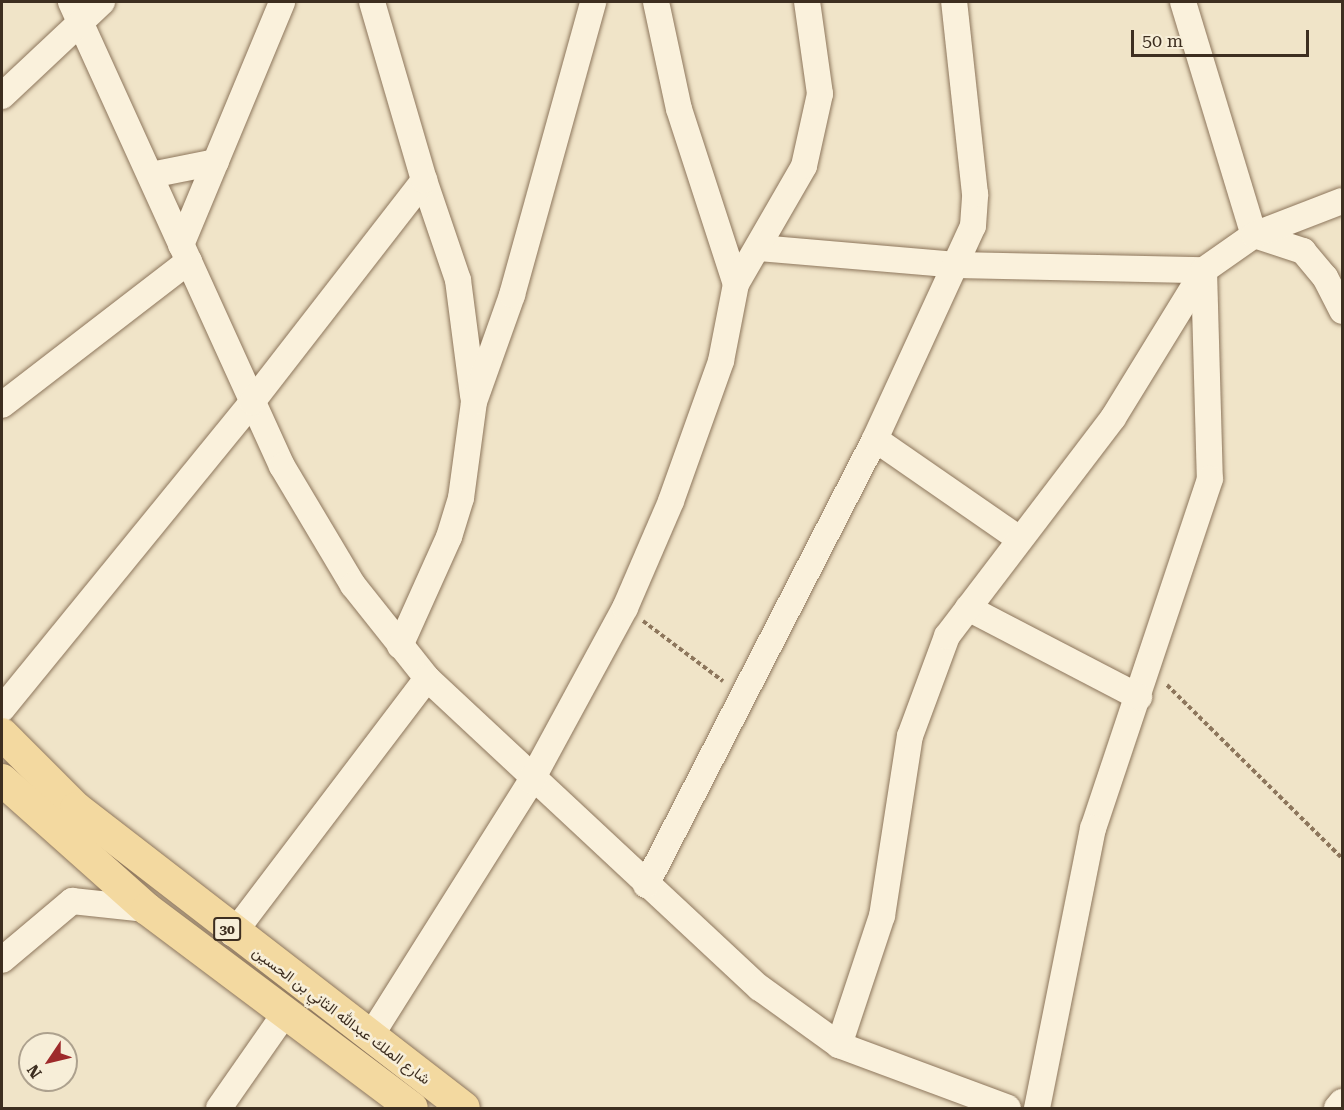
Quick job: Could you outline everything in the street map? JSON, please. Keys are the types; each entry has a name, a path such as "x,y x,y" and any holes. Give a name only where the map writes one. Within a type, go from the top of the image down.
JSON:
{"main road":[{"name":"شارع الملك عبدالله الثاني بن الحسين","path":"2,734 76,808 233,933 464,1108"},
{"name":"شارع الملك عبدالله الثاني بن الحسين","path":"2,780 147,909 412,1108"}],"street":[{"path":"2,96 77,12 102,2"},
{"path":"2,405 185,253 216,162 282,2"},
{"path":"372,2 424,180 458,280 474,402"},
{"path":"400,646 449,537 461,498 474,402 512,295 593,2"},
{"path":"656,2 679,109 736,285"},
{"path":"370,1037 531,781 625,608 698,431 721,361 736,285 795,186 817,120 820,94 807,2"},
{"path":"646,885 875,439 973,226 975,194 954,2"},
{"path":"1183,2 1254,235"},
{"path":"77,12 252,402 324,540 400,646 427,678 531,781 759,988 839,1045 1008,1108"},
{"path":"151,175 216,162"},
{"path":"2,709 252,402 424,180"},
{"path":"839,1045 882,916 920,702 934,659 1018,538 1113,418 1204,270 1254,235 1342,201"},
{"path":"1254,235 1303,251 1325,277 1342,311"},
{"path":"759,248 956,265 1204,270"},
{"path":"1037,1108 1093,828 1139,697 1210,479 1204,270"},
{"path":"875,439 1018,538"},
{"path":"968,608 1139,697"},
{"path":"233,933 427,678"},
{"path":"2,960 72,901 147,909"},
{"path":"219,1108 286,1012"},
{"path":"1337,1108 1342,1102"}],"path":[{"path":"625,608 743,696"},
{"path":"1149,667 1342,858"}]}
